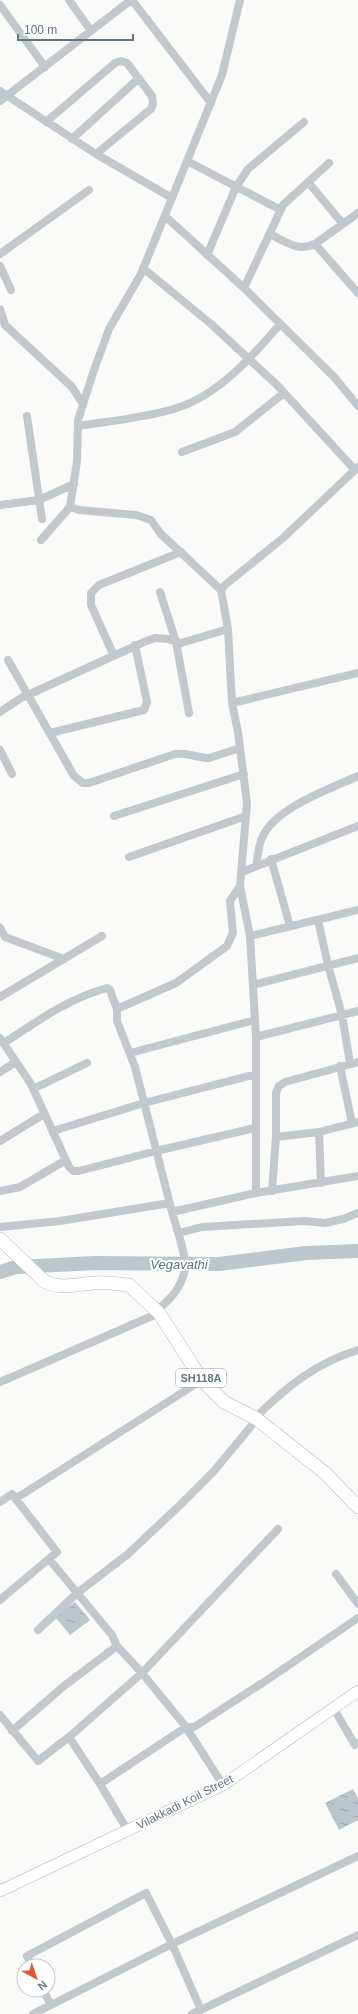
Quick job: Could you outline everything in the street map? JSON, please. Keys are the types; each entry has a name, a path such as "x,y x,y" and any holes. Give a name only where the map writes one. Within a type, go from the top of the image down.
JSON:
{"main road":[{"name":"SH118A","path":"0,1239 44,1281 52,1285 60,1287 96,1283 129,1285 158,1312 202,1380 224,1402 256,1419 325,1473 358,1507"}],"street":[{"path":"69,0 91,31"},
{"path":"172,198 96,154 2,96 45,67 131,0 211,103"},
{"path":"41,540 70,507 74,484 78,426 83,404 109,329 143,268 222,75 240,0"},
{"path":"0,5 45,67"},
{"path":"46,122 115,63 121,61 127,63 152,96 153,104 150,109 96,154"},
{"path":"72,139 139,78"},
{"path":"207,255 236,187 255,162 304,122"},
{"path":"187,162 280,210"},
{"path":"244,288 283,205 329,163"},
{"path":"308,182 343,224"},
{"path":"0,254 89,190"},
{"path":"270,234 297,248 306,248 315,244 358,213"},
{"path":"165,216 244,288 333,376 358,406"},
{"path":"315,244 358,293"},
{"path":"0,266 11,290"},
{"path":"143,268 211,324 284,392 301,412 357,468 283,538 221,590"},
{"path":"0,308 5,325 72,387 83,404"},
{"path":"78,426 178,407 205,395 249,360 280,324"},
{"path":"182,452 235,432 284,392"},
{"path":"27,416 42,519"},
{"path":"0,505 39,500 74,484"},
{"path":"70,507 79,510 136,515 150,520 161,534 221,590 228,629 232,703 244,774 247,803 240,886 250,936 254,985 256,1037 256,1193"},
{"path":"114,656 91,604 91,593 99,585 180,552"},
{"path":"160,592 176,642 188,713"},
{"path":"0,712 27,696 135,645 155,638 181,643 228,629"},
{"path":"50,733 144,710 147,702 135,645"},
{"path":"8,660 27,696 74,776 83,784 175,754 185,753 203,758 209,758 240,748"},
{"path":"232,703 358,673"},
{"path":"0,750 12,774"},
{"path":"114,816 244,774"},
{"path":"256,866 262,839 267,829 279,817 293,807 358,776"},
{"path":"128,857 246,816"},
{"path":"242,872 358,826"},
{"path":"271,860 290,926"},
{"path":"117,1009 176,983 227,946 233,933 230,901 240,886"},
{"path":"250,936 358,910"},
{"path":"272,1191 276,1137 276,1093 278,1086 285,1082 354,1063 328,965 318,920"},
{"path":"0,928 5,936 64,959"},
{"path":"0,997 102,936"},
{"path":"254,985 358,958"},
{"path":"0,1382 158,1312 176,1291 186,1269 179,1237 156,1151 144,1103 130,1053 117,1021 117,1009 110,990 107,988 98,990 70,1000 2,1040 33,1089 69,1167 73,1171 79,1172 156,1151 255,1128"},
{"path":"256,1037 358,1011"},
{"path":"130,1053 255,1020"},
{"path":"0,1072 16,1062"},
{"path":"33,1089 87,1063"},
{"path":"276,1137 319,1132 355,1122 340,1066"},
{"path":"53,1131 144,1103 256,1074"},
{"path":"0,1141 44,1114"},
{"path":"319,1132 321,1182"},
{"path":"0,1191 20,1186 66,1160"},
{"path":"172,1212 256,1193 358,1176"},
{"path":"0,1227 60,1221 170,1203"},
{"path":"179,1237 202,1227 304,1221 325,1223 358,1214"},
{"path":"38,1630 76,1594 128,1554 180,1506 214,1471 270,1402 309,1372 331,1359 358,1350"},
{"path":"15,1498 202,1380"},
{"path":"0,1502 12,1494 57,1552 0,1600"},
{"path":"0,1715 38,1761 69,1737 142,1673 278,1529"},
{"path":"49,1559 76,1594 112,1635 116,1646 142,1673 186,1727 223,1785"},
{"path":"336,1574 358,1604"},
{"path":"100,1784 186,1727 194,1727 267,1680 358,1618"},
{"path":"12,1731 64,1686 116,1646"},
{"name":"Vilakkadi Koil Street","path":"0,1891 223,1785 358,1691"},
{"path":"334,1709 355,1745 358,1743"},
{"path":"69,1737 100,1784 128,1831"},
{"path":"33,2014 172,1944 358,1856"},
{"path":"28,1958 27,1956 146,1893 172,1944 201,2010"},
{"path":"192,2014 358,1935"},
{"path":"47,1998 50,2005"}],"water":[{"path":"75,1602 90,1620 70,1635 55,1617"},
{"path":"353,1789 358,1798 358,1820 339,1830 325,1803"}],"waterway":[{"name":"Vegavathi","path":"0,1272 16,1267 95,1263 219,1264 306,1253 358,1251"}]}
